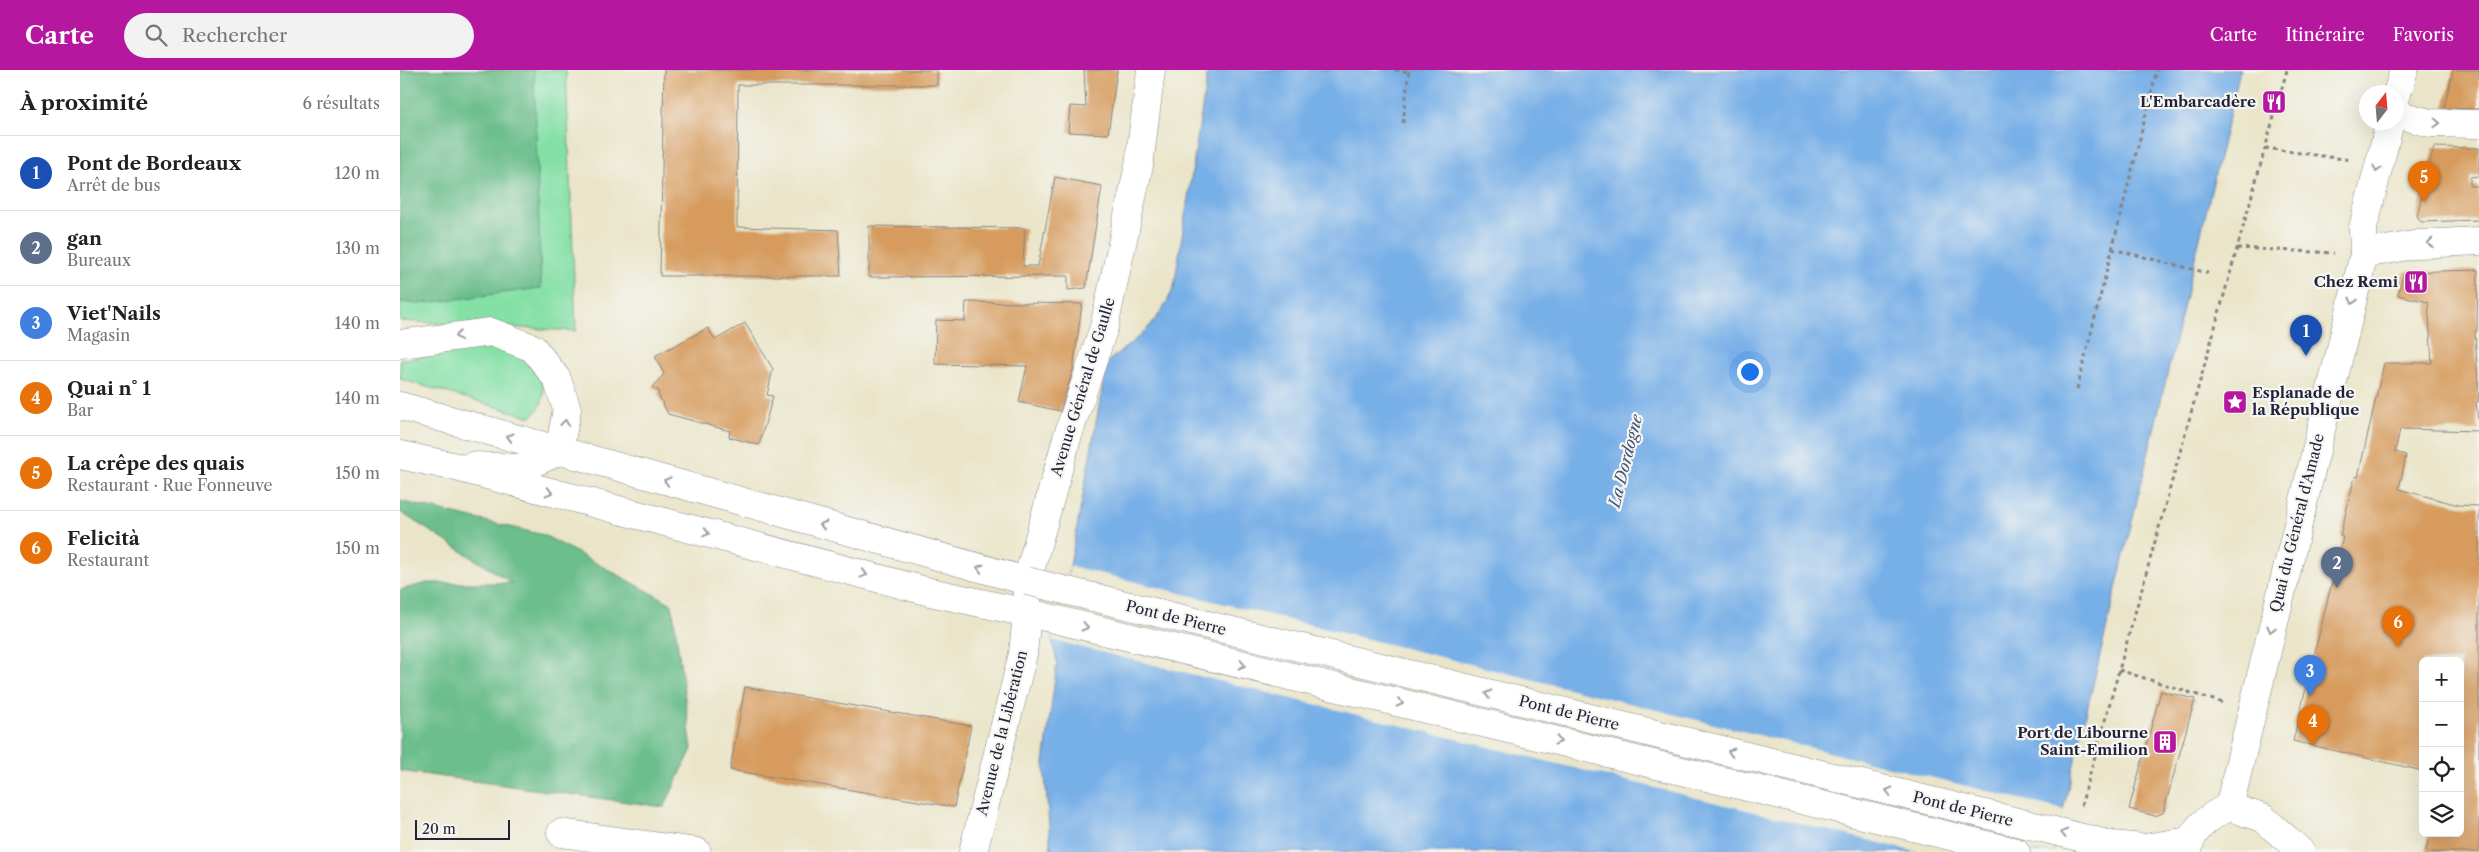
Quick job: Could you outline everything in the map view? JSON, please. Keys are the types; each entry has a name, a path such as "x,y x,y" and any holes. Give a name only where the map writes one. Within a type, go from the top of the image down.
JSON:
{"main road":[{"name":"Avenue Général de Gaulle","path":"1032,615 1027,582 1067,438 1104,327 1139,164 1150,70"},
{"path":"2400,85 2404,70"},
{"path":"2404,116 2430,123 2479,124"},
{"name":"Quai du Général d'Amade","path":"2229,807 2364,254 2363,228 2388,130"},
{"path":"2364,254 2419,244 2479,241"},
{"path":"400,344 491,332 534,348 557,378 567,409 559,451 522,468 492,465 456,467"},
{"name":"Pont de Pierre","path":"400,406 1027,582 2112,845 2144,848 2189,846"},
{"path":"400,455 456,467 930,592 2016,852"},
{"name":"Avenue de la Libération","path":"973,852 1032,615"},
{"path":"2189,846 2208,817 2229,807 2263,818 2301,852"},
{"path":"561,833 697,852"}],"path":[{"path":"1395,70 1409,71 1403,123"},
{"path":"2077,389 2157,70"},
{"path":"2084,794 2287,70"},
{"path":"2265,148 2378,164"},
{"path":"2237,248 2364,254"},
{"path":"2112,249 2208,273"},
{"path":"2119,670 2251,712"}],"green space":[{"path":"400,70 566,70 576,331 400,321"},
{"path":"400,70 534,70 541,288 419,304 400,302"},
{"path":"474,346 509,349 523,356 531,363 542,380 543,399 539,408 531,417 400,379 400,359 416,358"},
{"path":"400,501 544,535 672,604 692,749 664,807 400,771 400,590 427,583 512,583 400,512"}],"water":[{"name":"La Dordogne","path":"1208,70 2240,70 2053,852 1051,852 1044,763 1057,662 1052,640 1070,566 1107,362 1138,337 1154,321 1174,287"}],"pier":[{"path":"1070,566 2064,810 2053,852 1917,852 1052,640"}],"building":[{"path":"664,70 937,70 937,85 738,85 737,227 838,230 841,276 660,276"},
{"path":"1084,70 1117,70 1108,134 1068,132 1070,106 1086,107"},
{"path":"2453,70 2479,70 2479,109 2444,108"},
{"path":"2434,147 2479,148 2479,176 2470,177 2470,186 2479,186 2479,220 2421,222 2417,216"},
{"path":"1055,177 1102,186 1086,288 1068,290 1068,276 869,277 869,226 1025,228 1023,266 1038,266"},
{"path":"2478,270 2477,331 2475,332 2479,401 2476,402 2479,431 2400,429 2395,452 2406,455 2399,489 2458,505 2479,506 2479,852 2426,852 2428,837 2464,837 2464,657 2419,657 2419,770 2293,741 2343,537 2340,536 2355,476 2358,477 2384,363 2432,363 2428,302 2398,295 2404,272"},
{"path":"966,302 1082,304 1073,370 1060,411 1019,402 1027,366 935,364 936,320 965,321"},
{"path":"745,323 773,369 767,395 773,396 759,445 729,437 730,431 668,414 658,394 659,391 652,387 664,374 655,356 708,328 715,340"},
{"path":"745,687 971,726 954,807 730,770"},
{"name":"Port de Libourne Saint-Emilion","path":"2161,691 2195,699 2163,813 2155,816 2129,809"}],"place":[{"name":"L'Embarcadère","path":"2274,102"},
{"name":"La crêpe des quais","path":"2424,202"},
{"name":"Chez Remi","path":"2416,282"},
{"name":"Pont de Bordeaux","path":"2306,356"},
{"name":"Esplanade de la République","path":"2235,402"},
{"name":"gan","path":"2337,588"},
{"name":"Felicità","path":"2398,647"},
{"name":"Viet'Nails","path":"2310,696"},
{"name":"Port de Libourne Saint-Emilion","path":"2165,742"},
{"name":"Quai n° 1","path":"2313,746"}]}
